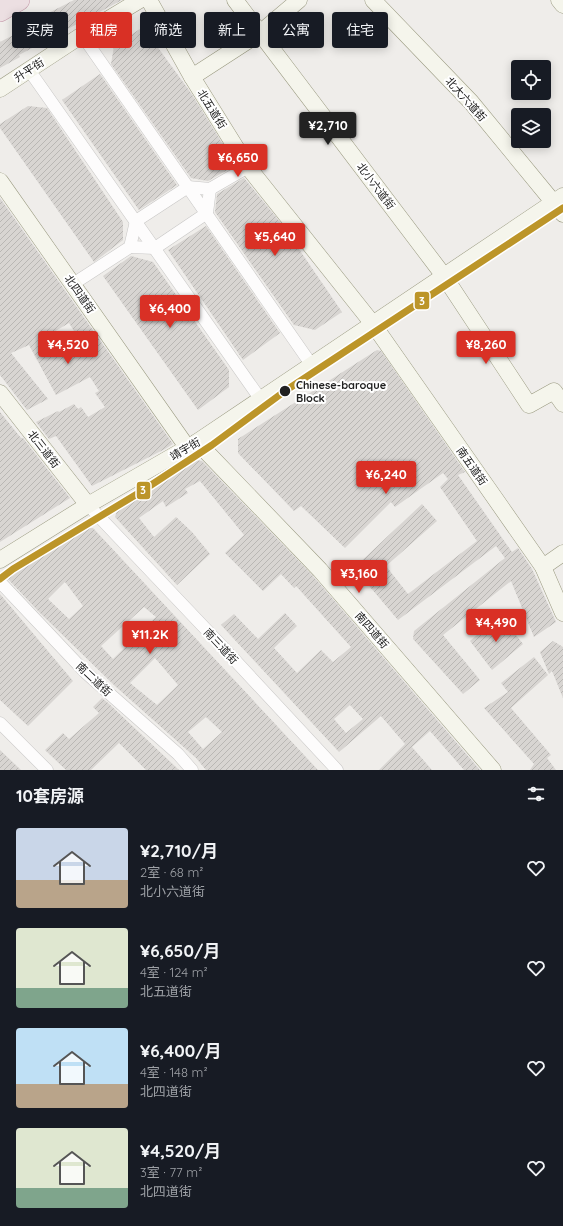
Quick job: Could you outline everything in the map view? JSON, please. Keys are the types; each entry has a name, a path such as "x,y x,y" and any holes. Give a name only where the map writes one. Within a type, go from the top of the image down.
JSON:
{"highway":[{"path":"0,11 19,0"}],"street":[{"name":"升平街","path":"120,12 140,0"},
{"name":"北五道街","path":"149,0 192,77 248,167 374,324"},
{"name":"北小六道街","path":"235,0 244,12"},
{"path":"260,33 299,0"},
{"name":"北大六道街","path":"373,0 471,102 560,204"},
{"path":"559,0 563,5"},
{"name":"北小六道街","path":"260,33 444,276 530,405 554,391 563,404"},
{"name":"升平街","path":"0,89 76,39"},
{"path":"91,48 207,212 312,366"},
{"path":"192,77 237,48"},
{"path":"29,70 261,399"},
{"path":"130,247 136,221 188,187 210,189 248,167"},
{"name":"北四道街","path":"0,181 73,284 192,445"},
{"path":"73,284 130,247 155,248 207,212 210,189"},
{"name":"靖宇街","path":"0,560 7,554 88,505 192,445 312,366 444,276 560,204"},
{"name":"南五道街","path":"374,324 542,567 563,613"},
{"name":"北三道街","path":"0,393 88,505"},
{"name":"南四道街","path":"192,445 320,570 493,770"},
{"name":"南三道街","path":"88,505 337,770"},
{"path":"542,567 563,553"},
{"name":"南二道街","path":"0,582 86,673 178,754 192,770"},
{"path":"0,722 44,769"}],"building":[{"path":"74,0 122,0 100,12 76,12 76,25 68,29 68,12 50,12"},
{"path":"140,29 140,48 158,48 191,93 236,165 208,181 191,178 111,64 114,48 132,48 132,34"},
{"path":"12,36 12,48 32,48 19,55 20,57 0,68 0,42"},
{"path":"100,74 177,185 139,210 62,100"},
{"path":"28,106 47,108 123,222 123,240 94,262 0,128 0,124"},
{"path":"244,178 281,223 342,312 315,330 294,325 215,212 217,194"},
{"path":"0,198 173,444 92,486 56,436 49,439 36,422 74,404 78,409 81,407 88,417 105,407 95,393 99,391 90,377 56,395 29,345 11,353 48,399 27,410 0,375","holes":["69,323 82,344 62,354 52,333"]},
{"path":"206,226 280,333 243,360 168,250"},
{"path":"131,256 153,262 229,370 229,387 198,410 103,276"},
{"path":"377,350 381,351 465,472 458,475 512,552 518,548 532,569 556,622 534,637 511,581 443,635 480,680 463,694 413,639 414,631 505,558 496,546 398,620 354,568 422,504 437,521 386,566 408,594 477,541 440,487 448,479 443,473 395,507 391,502 345,548 301,506 294,511 238,453 238,439"},
{"path":"0,412 21,438 23,438 70,498 0,542"},
{"path":"197,460 202,461 313,576 480,770 464,770 430,731 412,747 432,770 379,770 405,744 381,716 339,752 221,625 234,614 258,639 285,613 297,626 274,648 297,673 321,650 333,662 351,647 296,586 294,588 281,574 263,591 225,553 244,535 200,481 185,489 188,493 166,507 163,501 139,518 154,537 176,517 192,532 210,554 177,585 115,517 117,511","holes":["350,705 363,719 346,733 334,719"]},
{"path":"74,528 93,528 318,770 206,770 196,758 115,686 39,612 7,578 8,569","holes":["65,582 83,606 69,619 48,599","144,607 156,617 113,659 101,646","155,658 178,685 157,705 130,683","206,717 222,732 203,749 188,732"]},
{"path":"0,594 73,681 28,726 0,700"},
{"path":"500,615 523,644 492,670 470,641"},
{"path":"553,641 563,647 563,698 552,671 549,674 540,652"},
{"path":"534,657 548,675 511,708 551,755 547,758 556,770 530,770 534,764 484,708 508,692 501,683"},
{"path":"102,698 179,770 146,770 119,743 91,770 66,770 45,750 63,733 69,739 99,713 93,707"},
{"path":"0,750 21,770 0,770"}],"transit line":[{"name":"3","path":"0,579 13,569 142,491 212,445 285,391 563,208"}],"place":[{"name":"Chinese-baroque Block","path":"285,391"}]}
